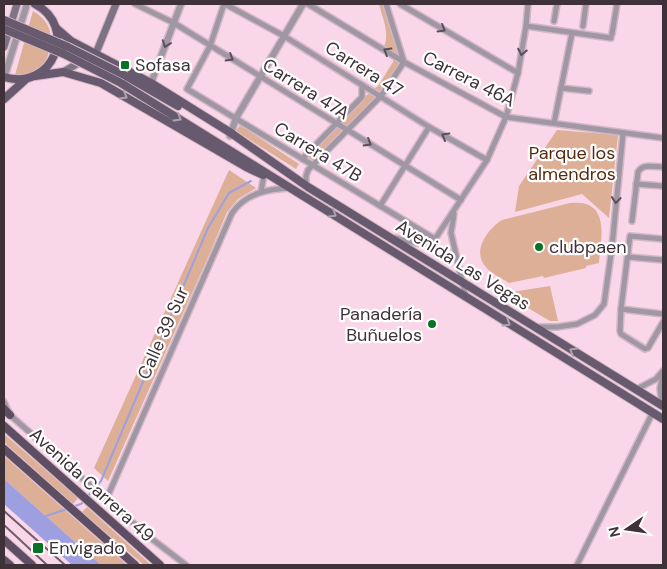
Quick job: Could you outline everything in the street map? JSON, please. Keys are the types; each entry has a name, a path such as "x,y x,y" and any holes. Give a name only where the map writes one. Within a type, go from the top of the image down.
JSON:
{"highway":[{"path":"4,409 10,416"},
{"name":"Avenida Carrera 49","path":"4,426 160,565"},
{"name":"Avenida Carrera 49","path":"4,449 135,565"},
{"path":"4,540 32,565"}],"main road":[{"path":"4,47 17,4"},
{"path":"35,4 42,7"},
{"path":"4,78 19,80 63,72 96,53 116,4"},
{"name":"Avenida Las Vegas","path":"42,7 56,28 71,42 96,53 151,84 306,186 663,405"},
{"name":"Avenida Las Vegas","path":"4,20 68,47 126,76 231,135"},
{"path":"4,99 18,85 46,68 54,56 58,42 56,28"},
{"name":"Avenida Las Vegas","path":"4,29 64,54 122,83 663,419"},
{"path":"101,83 100,70 108,60"},
{"name":"Avenida Las Vegas","path":"63,72 101,83 248,168 266,174"},
{"path":"266,174 276,173 281,168"},
{"path":"417,266 439,276 444,275 446,272"}],"street":[{"path":"4,78 27,4"},
{"name":"Carrera 47A","path":"135,4 174,23 461,200"},
{"path":"151,84 181,4"},
{"path":"210,46 224,4"},
{"name":"Carrera 47","path":"224,4 284,36 429,127 487,160"},
{"path":"231,135 236,118 304,4"},
{"name":"Carrera 46A","path":"308,4 404,62 506,117 663,138"},
{"path":"306,186 307,173 313,165 381,96 404,62 386,4"},
{"path":"400,4 518,74"},
{"path":"386,235 418,244 426,244 435,239 487,160 506,117 518,74 528,4"},
{"path":"554,21 557,4"},
{"path":"583,26 586,4"},
{"path":"526,26 572,33 612,36 617,4"},
{"path":"554,123 572,33"},
{"name":"Carrera 47B","path":"210,46 187,89 435,239"},
{"path":"302,159 362,97 362,85"},
{"path":"561,88 589,91"},
{"path":"380,206 429,127"},
{"path":"534,327 557,327 577,324 596,315 604,304 623,134"},
{"path":"632,222 636,184 640,168 645,166 663,167"},
{"path":"261,192 266,174"},
{"path":"636,184 663,186"},
{"name":"Calle 39 Sur","path":"106,500 232,213 246,199 261,192 271,189 292,188"},
{"path":"456,208 451,232 466,298"},
{"path":"663,239 630,236 621,310 621,334 643,349 648,348 663,322"},
{"path":"628,257 663,260"},
{"path":"621,310 663,314"},
{"path":"636,390 656,379 663,372"},
{"path":"663,372 660,388 663,405"},
{"path":"4,402 10,416 155,542 186,565"},
{"path":"577,565 652,412"}],"green space":[{"path":"379,4 386,4 403,62 381,96 316,162 306,156 378,86 393,62 393,60 381,52 386,40 386,34"},
{"path":"33,11 43,18 49,27 51,38 48,55 44,64 35,71 28,74 15,75"},
{"path":"240,125 299,164 296,169 236,131"},
{"name":"Parque los almendros","path":"557,130 618,135 609,218 582,194 515,212 519,186"},
{"path":"229,170 256,188 238,199 227,212 108,481 94,468"},
{"path":"570,203 583,203 592,207 598,213 602,232 599,263 544,278 543,276 509,283 486,267 480,254 483,241 491,229 502,220"},
{"path":"550,286 558,321 550,321 513,299 512,292"},
{"path":"4,434 78,498 73,504 4,442"},
{"path":"4,456 127,565 101,565 4,479"},
{"path":"87,507 151,565 144,565 82,512"}],"water":[{"path":"4,479 101,565 72,565 4,504"}],"waterway":[{"path":"88,496 101,481 208,228 229,193 251,181"},
{"path":"72,507 81,504 85,500"},
{"path":"46,516 67,509"}],"railway":[{"path":"4,511 65,565"},
{"path":"4,525 47,565"}],"place":[{"name":"Sofasa","path":"125,65"},
{"name":"clubpaen","path":"539,247"},
{"name":"Panadería Buñuelos","path":"432,324"},
{"name":"Envigado","path":"38,548"}]}
